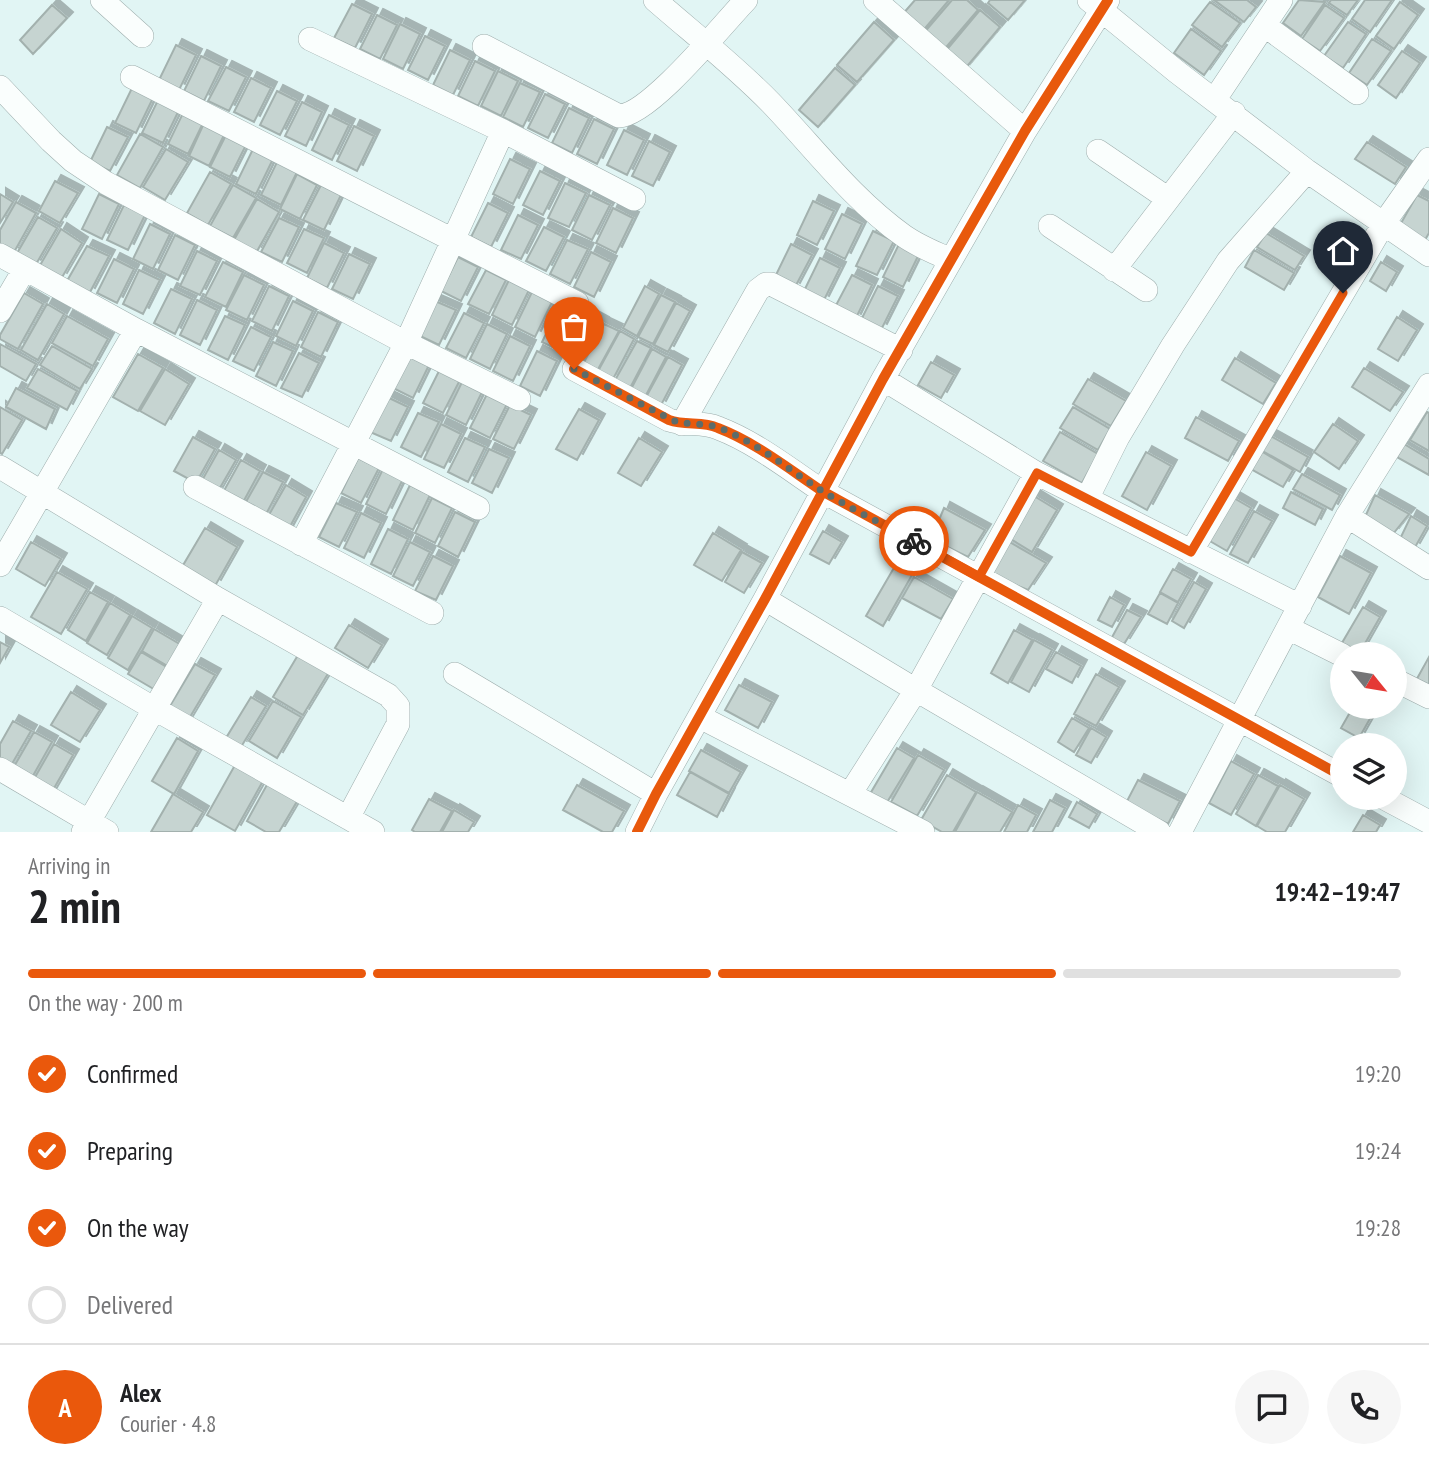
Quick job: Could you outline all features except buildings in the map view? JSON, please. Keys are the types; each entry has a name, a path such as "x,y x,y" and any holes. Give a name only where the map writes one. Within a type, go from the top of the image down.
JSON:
{"street":[{"path":"102,0 142,36"},
{"path":"655,0 706,42 771,104 828,169 865,205 906,237 951,261"},
{"path":"484,46 619,116 627,116 656,95 746,0"},
{"path":"875,0 1024,131"},
{"path":"1215,99 1281,0"},
{"path":"638,832 656,794 883,379 1099,4 1307,171 1429,255"},
{"path":"1264,25 1357,93"},
{"path":"310,39 502,131 634,199"},
{"path":"132,77 577,303"},
{"path":"0,87 73,161 106,183 406,343 519,400"},
{"path":"1114,270 1234,113"},
{"path":"301,544 406,343 502,131"},
{"path":"1098,151 1167,198"},
{"path":"1191,552 1384,223 1429,159"},
{"path":"1087,499 1118,437 1228,261 1307,171"},
{"path":"1050,226 1146,290"},
{"path":"0,255 136,330 478,508"},
{"path":"0,310 24,270"},
{"path":"682,424 758,290 766,284 771,284 901,350"},
{"path":"0,565 136,330"},
{"path":"574,369 682,424 703,424 718,428 759,449 822,491 1330,770"},
{"path":"883,379 1037,473 1300,606"},
{"path":"1180,832 1347,516 1429,385"},
{"path":"0,467 218,599 388,695 398,706 398,723 348,818"},
{"path":"850,794 916,691 1037,473"},
{"path":"195,487 432,613"},
{"path":"1347,516 1429,568"},
{"path":"0,769 93,828 153,708 218,599"},
{"path":"765,599 916,691 1159,832"},
{"path":"0,618 373,832"},
{"path":"1288,628 1330,649"},
{"path":"455,674 656,794"},
{"path":"1407,686 1429,697"},
{"path":"700,717 923,832"},
{"path":"1406,810 1429,822"}],"cycle path":[{"path":"637,832 883,379 1025,131 1108,0"},
{"path":"574,369 669,420 712,426 732,434 772,456 822,491 1330,769"}],"way so far":[{"path":"574,369 682,424 703,424 718,428 759,449 822,491 914,541"}],"route":[{"path":"914,541 979,577 1037,473 1191,552 1343,293"}]}
